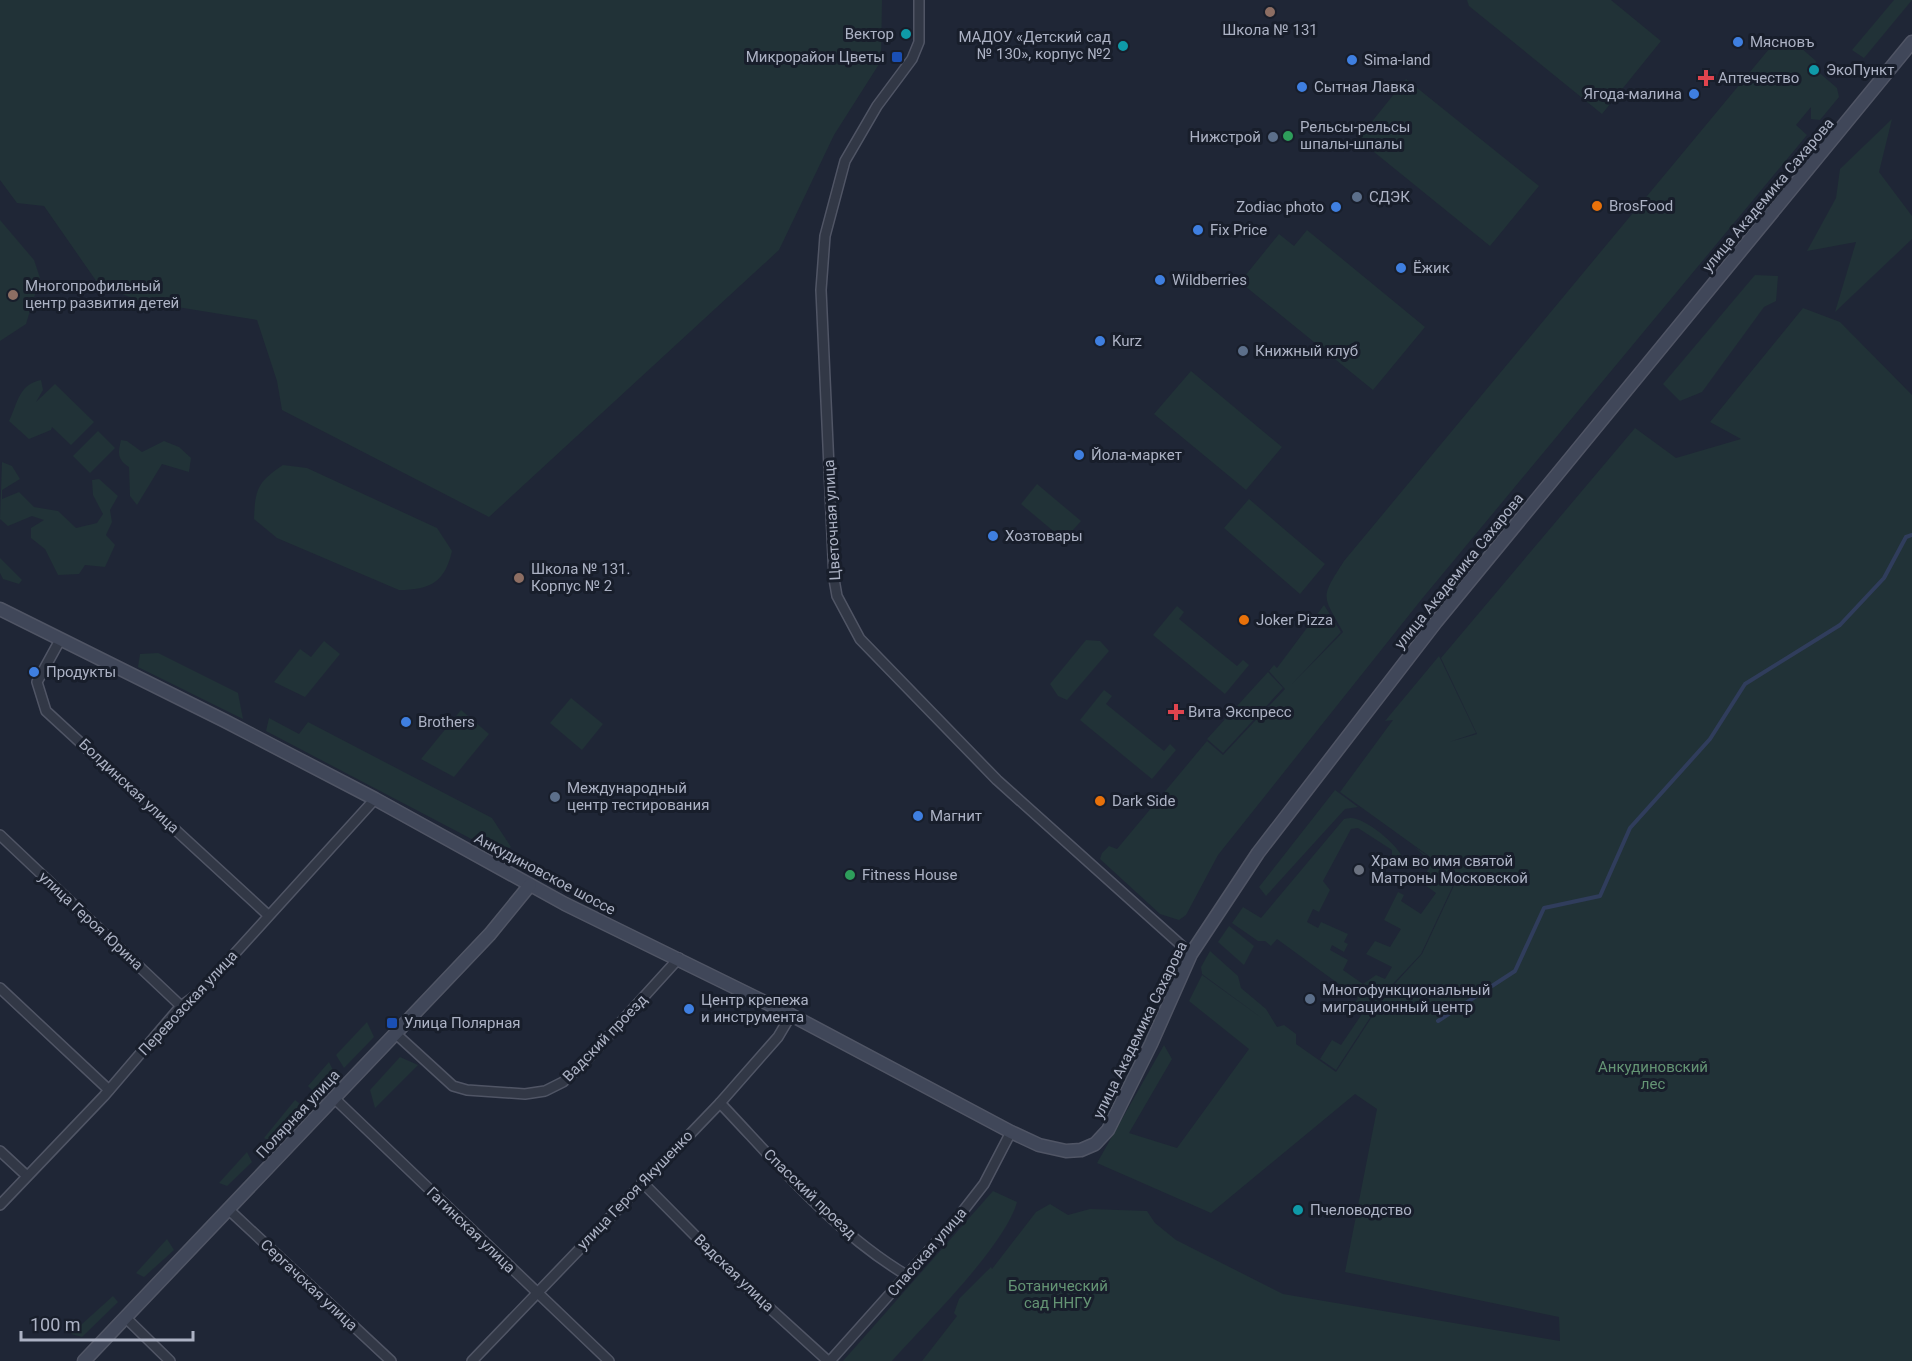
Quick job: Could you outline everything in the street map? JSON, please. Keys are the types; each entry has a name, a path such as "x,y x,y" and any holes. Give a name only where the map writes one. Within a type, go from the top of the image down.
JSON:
{"main road":[{"name":"улица Академика Сахарова","path":"1081,1150 1095,1144 1108,1130 1151,1044 1191,954 1258,853 1436,622 1912,42"},
{"name":"Анкудиновское шоссе","path":"0,609 375,799 530,885 791,1015 1011,1132 1039,1145 1066,1151 1081,1150"},
{"name":"Полярная улица","path":"84,1361 490,934 530,885"}],"street":[{"name":"Цветочная улица","path":"919,0 919,42 912,59 877,106 844,161 825,236 821,290 834,579 837,596 860,639 997,780 1191,954"},
{"name":"Болдинская улица","path":"60,640 37,681 46,711 268,915"},
{"name":"Перевозская улица","path":"0,1204 109,1090 181,1006 199,993 375,799"},
{"name":"улица Героя Юрина","path":"0,835 181,1006"},
{"name":"Вадский проезд","path":"395,1033 453,1086 467,1090 525,1094 545,1091 563,1082 582,1065 679,958"},
{"path":"0,988 109,1090"},
{"name":"улица Героя Якушенко","path":"472,1361 720,1103 778,1037 791,1015"},
{"name":"Гагинская улица","path":"334,1098 609,1361"},
{"name":"Спасский проезд","path":"720,1103 844,1229 884,1261 908,1275"},
{"name":"Спасская улица","path":"829,1361 908,1275 984,1184 1011,1132"},
{"path":"0,1151 27,1176"},
{"name":"Вадская улица","path":"642,1182 740,1281 829,1361"},
{"name":"Сергачская улица","path":"228,1209 391,1361"},
{"path":"126,1318 170,1361"}],"green space":[{"path":"0,0 882,0 881,61 834,135 779,250 489,517 282,410 277,381 257,320 140,301 99,285 44,206 17,203 0,180"},
{"path":"1467,0 1611,0 1661,41 1602,114 1469,6"},
{"path":"1894,0 1912,0 1864,58 1852,50"},
{"path":"1779,37 1792,40 1816,61 1815,69 1837,88 1839,97 1820,120 1811,119 1811,107 1796,125 1807,135 1421,600 1218,855 1186,915 1179,920 1160,914 1100,859 1102,853 1109,846 1117,849 1207,741 1223,755 1285,689 1269,671 1274,665 1277,668 1324,605 1341,632 1291,685 1343,632 1331,610 1327,596 1331,583 1344,561"},
{"path":"1406,79 1539,186 1490,246 1358,139"},
{"path":"1892,119 1879,172 1912,216 1912,239 1835,312 1856,242 1807,251 1836,198 1840,169"},
{"name":"Многопрофильный центр развития детей","path":"0,220 34,260 40,278 26,324 0,341"},
{"path":"1307,230 1425,327 1373,390 1240,282 1279,234 1294,246"},
{"path":"1755,275 1778,276 1776,301 1764,307 1702,392 1680,401 1663,384"},
{"name":"Анкудиновский лес","path":"1803,308 1840,322 1912,395 1912,1361 922,1361 957,1316 954,1313 959,1299 991,1267 992,1269 1036,1212 1050,1204 1068,1215 1090,1209 1147,1211 1155,1223 1176,1240 1283,1294 1560,1341 1559,1317 1345,1272 1377,1109 1355,1094 1211,1213 1097,1163 1164,1045 1172,1059 1129,1133 1177,1148 1249,1049 1189,1001 1202,975 1263,1019 1202,974 1201,967 1210,951 1238,976 1241,988 1266,1009 1277,1027 1284,1025 1296,1034 1296,1044 1336,1072 1390,989 1422,954 1458,877 1340,792 1393,720 1385,721 1439,656 1476,733 1449,742 1477,734 1441,658 1635,428 1676,458 1741,439 1710,422"},
{"path":"1191,371 1282,447 1246,490 1154,414"},
{"path":"41,380 43,390 36,402 55,384 94,422 71,445 52,427 51,430 29,439 9,421 23,390 33,382"},
{"path":"98,431 115,448 90,473 73,456"},
{"path":"121,440 127,441 142,452 164,441 179,447 191,458 189,472 162,464 137,505 130,496 129,467 119,455"},
{"path":"2,462 12,466 20,479 2,490 2,499 19,492 34,507 58,511 76,528 97,523 103,514 93,495 92,480 99,479 118,496 110,510 112,522 106,535 115,545 105,567 85,565 79,574 58,575 45,549 31,538 31,528 44,520 32,516 8,526 0,519"},
{"path":"283,465 307,468 437,528 452,551 445,570 428,586 399,590 277,538 254,519 257,493 263,481"},
{"path":"1037,484 1081,521 1064,540 1021,504"},
{"path":"1249,499 1325,564 1300,594 1224,528"},
{"path":"0,558 22,580 19,584 3,579 0,573"},
{"path":"1177,606 1184,612 1179,619 1237,666 1243,660 1249,665 1225,694 1153,635"},
{"path":"1086,640 1100,641 1109,651 1067,700 1058,696 1050,684"},
{"path":"324,641 340,654 305,697 274,682 300,649 311,657"},
{"path":"158,653 238,693 243,719 138,667 140,654"},
{"path":"1268,672 1283,688 1223,753 1207,739"},
{"path":"1104,690 1112,696 1106,704 1164,751 1170,744 1176,750 1152,779 1080,720"},
{"path":"571,698 603,724 582,750 550,723"},
{"path":"461,710 489,734 454,777 421,759"},
{"path":"269,718 299,734 308,722 492,818 511,847 500,854 266,731"},
{"path":"1335,790 1358,807 1345,809 1266,896 1259,887"},
{"path":"1350,818 1364,822 1380,833 1395,847 1403,859 1402,861 1392,855 1392,850 1358,828 1351,829 1323,881 1330,890 1319,912 1313,909 1307,922 1318,928 1321,922 1348,934 1344,942 1348,944 1344,952 1332,945 1330,950 1348,960 1343,970 1363,984 1376,975 1385,979 1392,967 1366,954 1375,941 1390,947 1401,929 1384,920 1398,892 1404,895 1401,901 1421,914 1436,893 1421,882 1432,863 1415,847 1457,877 1421,954 1390,987 1336,1070 1320,1059 1332,1040 1341,1045 1362,1014 1353,1006 1358,998 1277,939 1271,946 1265,941 1258,941 1232,923 1243,907 1261,918 1344,819"},
{"path":"1229,926 1254,946 1244,965 1218,942"},
{"path":"367,1022 374,1037 344,1068 336,1055"},
{"path":"400,1057 418,1065 375,1108 370,1090"},
{"path":"329,1062 335,1074 316,1094 308,1086"},
{"path":"295,1100 304,1107 272,1142 264,1138"},
{"path":"247,1152 252,1162 227,1186 219,1183"},
{"path":"993,1191 1017,1202 1010,1220 997,1240 962,1284 892,1361 843,1361"},
{"path":"167,1239 174,1250 144,1277 136,1273"},
{"path":"113,1296 118,1302 82,1337 71,1334"}],"waterway":[{"path":"1438,1021 1515,971 1544,908 1600,896 1630,828 1710,739 1745,684 1840,625 1884,578 1906,537 1912,535"}],"place":[{"name":"Школа № 131","path":"1270,12"},
{"name":"Вектор","path":"906,34"},
{"name":"Мясновъ","path":"1738,42"},
{"name":"МАДОУ «Детский сад № 130», корпус №2","path":"1123,46"},
{"name":"Микрорайон Цветы","path":"897,57"},
{"name":"Sima-land","path":"1352,60"},
{"name":"ЭкоПункт","path":"1814,70"},
{"name":"Аптечество","path":"1706,78"},
{"name":"Сытная Лавка","path":"1302,87"},
{"name":"Ягода-малина","path":"1694,94"},
{"name":"Рельсы-рельсы шпалы-шпалы","path":"1288,136"},
{"name":"Нижстрой","path":"1273,137"},
{"name":"СДЭК","path":"1357,197"},
{"name":"BrosFood","path":"1597,206"},
{"name":"Zodiac photo","path":"1336,207"},
{"name":"Fix Price","path":"1198,230"},
{"name":"Ёжик","path":"1401,268"},
{"name":"Wildberries","path":"1160,280"},
{"name":"Многопрофильный центр развития детей","path":"13,295"},
{"name":"Kurz","path":"1100,341"},
{"name":"Книжный клуб","path":"1243,351"},
{"name":"Йола-маркет","path":"1079,455"},
{"name":"Хозтовары","path":"993,536"},
{"name":"Школа № 131. Корпус № 2","path":"519,578"},
{"name":"Joker Pizza","path":"1244,620"},
{"name":"Продукты","path":"34,672"},
{"name":"Вита Экспресс","path":"1176,712"},
{"name":"Brothers","path":"406,722"},
{"name":"Международный центр тестирования","path":"555,797"},
{"name":"Dark Side","path":"1100,801"},
{"name":"Магнит","path":"918,816"},
{"name":"Храм во имя святой Матроны Московской","path":"1359,870"},
{"name":"Fitness House","path":"850,875"},
{"name":"Многофункциональный миграционный центр","path":"1310,999"},
{"name":"Центр крепежа и инструмента","path":"689,1009"},
{"name":"Улица Полярная","path":"392,1023"},
{"name":"Пчеловодство","path":"1298,1210"}],"park label":[{"name":"Ботанический сад ННГУ","path":"1058,1294"}]}
